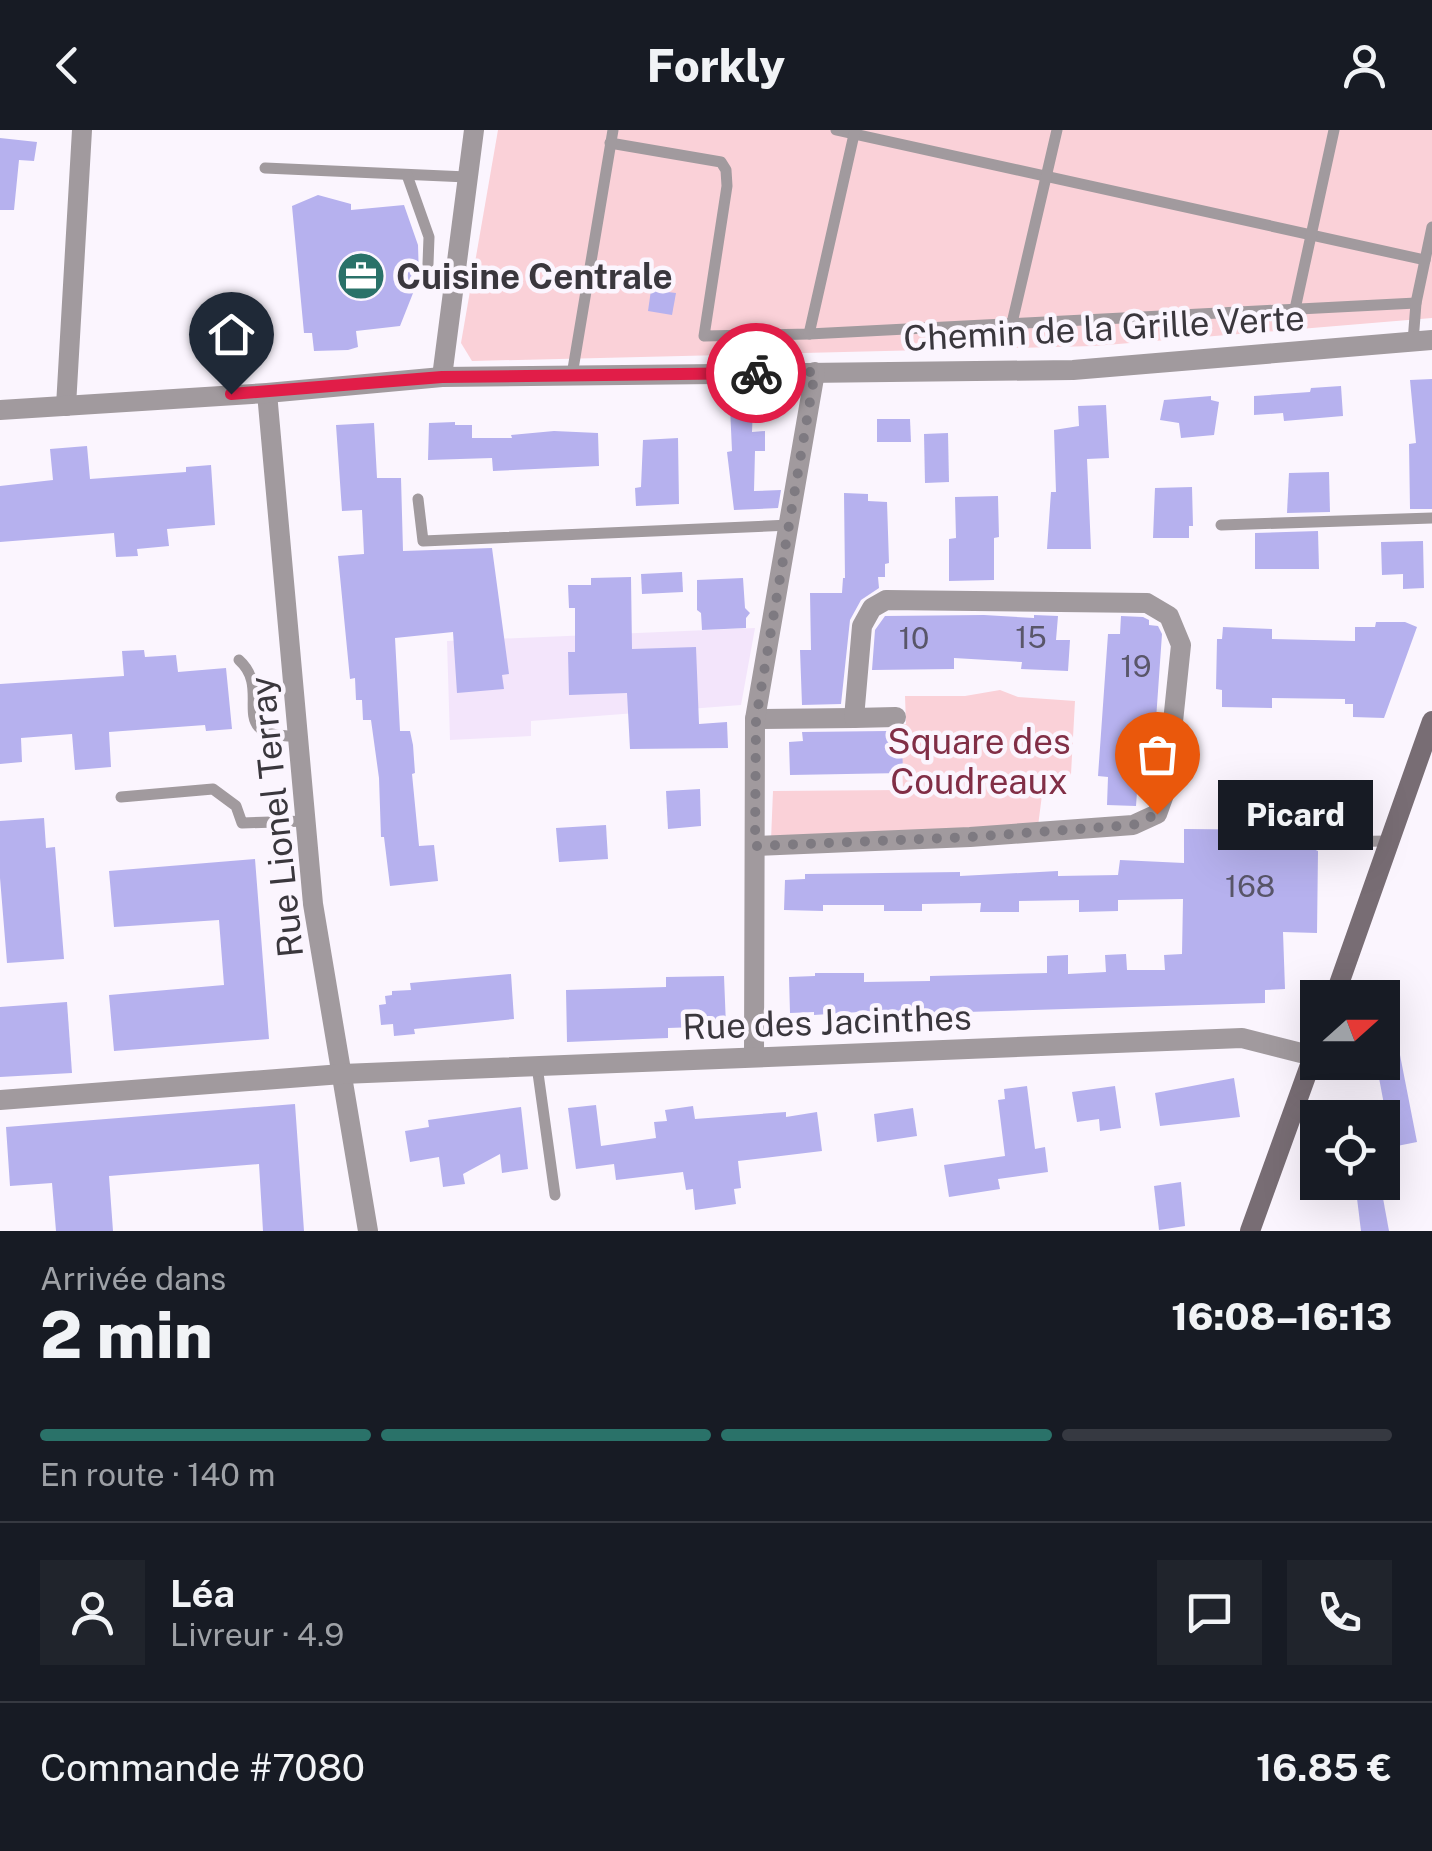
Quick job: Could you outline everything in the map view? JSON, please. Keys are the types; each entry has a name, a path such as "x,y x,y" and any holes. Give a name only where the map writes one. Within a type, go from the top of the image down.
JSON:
{"main road":[{"path":"1340,980 1432,721"},
{"path":"1250,1231 1304,1080"}],"street":[{"path":"66,406 82,130"},
{"path":"442,377 474,130"},
{"name":"Chemin de la Grille Verte","path":"0,410 442,377 1073,370 1422,341"},
{"path":"754,1057 756,719 815,372"},
{"name":"Rue Lionel Terray","path":"266,393 313,904 368,1231"},
{"path":"755,846 1133,825 1157,814 1166,790 1181,646 1169,616 1147,603 886,600 872,608 862,626 854,718"},
{"path":"756,719 896,718"},
{"name":"Rue des Jacinthes","path":"0,1100 342,1074 754,1057 1242,1038 1300,1048"}],"lane":[{"path":"836,130 1426,260"},
{"path":"1012,323 1057,130"},
{"path":"1295,309 1334,130"},
{"path":"810,334 855,132"},
{"path":"572,375 612,136 721,162 726,170 704,336 1416,303"},
{"path":"265,168 467,177"},
{"path":"407,175 429,237 428,264"},
{"path":"1422,341 1416,303 1432,227"},
{"path":"418,499 423,541 790,525"},
{"path":"1221,525 1432,518"},
{"path":"239,660 251,674 258,728 270,736 299,736"},
{"path":"121,797 213,789 236,806 242,823 306,822"},
{"path":"1318,842 1389,841"},
{"path":"537,1066 556,1195"}],"shaded area":[{"path":"755,628 741,705 531,721 531,736 450,740 447,641"}],"green space":[{"path":"498,130 1432,130 1432,318 1094,346 472,361 461,343"},
{"name":"Square des Coudreaux","path":"1000,690 1018,697 1075,701 1071,774 1042,795 1038,826 771,840 773,791 903,790 901,724 906,724 905,696 965,696"}],"building":[{"path":"0,138 37,142 34,161 19,160 14,210 0,210"},
{"name":"Cuisine Centrale","path":"318,195 351,204 351,210 404,205 418,245 419,278 400,326 356,331 358,347 348,350 314,351 312,333 304,333 292,206"},
{"path":"651,290 676,293 672,315 648,311"},
{"path":"1432,379 1432,509 1410,509 1409,444 1416,443 1410,380"},
{"path":"1341,386 1343,416 1284,421 1283,413 1254,415 1254,396"},
{"path":"1211,396 1211,400 1219,402 1214,435 1181,438 1179,423 1160,420 1164,400"},
{"path":"1106,405 1109,458 1087,459 1091,549 1047,549 1051,492 1056,492 1054,430 1079,426 1078,406"},
{"path":"730,407 753,407 752,432 765,431 765,451 755,451 754,491 781,490 778,508 734,510 727,452 732,451"},
{"path":"877,419 910,419 911,442 877,442"},
{"path":"374,423 377,478 401,478 403,551 492,548 509,674 502,675 504,689 457,693 453,632 395,638 400,731 410,731 413,745 419,846 434,845 438,881 390,886 381,837 379,778 371,720 363,720 362,700 356,700 355,678 350,679 338,556 364,554 362,510 342,511 336,425"},
{"path":"429,423 472,425 472,438 512,438 511,435 554,431 598,433 599,466 493,471 492,458 428,460"},
{"path":"948,433 949,482 925,483 924,434"},
{"path":"678,438 679,504 636,506 643,440"},
{"path":"87,446 90,479 186,472 186,467 211,465 215,525 167,529 169,546 137,549 138,556 116,557 114,533 0,542 0,486 53,480 50,449"},
{"path":"1329,472 1330,512 1287,513 1289,473"},
{"path":"1192,487 1193,526 1189,526 1189,538 1153,538 1155,488"},
{"path":"844,493 868,494 868,501 887,502 889,563 885,564 885,577 878,577 879,588 861,600 850,620 841,704 802,705 800,650 811,650 810,593 842,593 845,578"},
{"path":"998,496 994,580 949,581 949,539 956,538 955,497"},
{"path":"1318,531 1319,569 1255,569 1255,533"},
{"path":"1423,541 1424,588 1403,589 1403,574 1382,575 1381,542"},
{"path":"682,572 683,592 642,594 641,574"},
{"path":"631,577 632,649 696,647 699,724 727,722 728,748 630,749 627,693 569,695 568,652 575,652 575,608 569,608 568,585 591,585 591,578"},
{"path":"743,578 745,608 750,613 746,628 702,630 697,580"},
{"path":"885,616 1058,616 1056,640 1070,640 1068,671 1021,669 1022,662 954,658 954,669 872,670 875,630"},
{"path":"1121,616 1143,617 1149,625 1158,626 1162,634 1151,791 1137,792 1136,806 1107,805 1108,777 1098,776 1108,634 1120,634"},
{"path":"1376,622 1405,622 1417,627 1384,718 1353,717 1353,704 1345,704 1345,699 1272,698 1272,708 1222,707 1222,690 1216,689 1217,639 1222,639 1223,627 1272,629 1272,639 1355,641 1355,627 1375,627"},
{"path":"144,650 145,657 176,655 178,672 226,668 232,729 206,731 205,725 109,732 111,767 75,770 72,734 21,738 22,762 0,764 0,684 124,676 122,651"},
{"path":"887,731 887,739 902,739 903,773 790,775 789,742 803,741 802,732"},
{"path":"700,789 701,826 668,829 666,791"},
{"path":"44,818 46,848 55,847 64,959 7,963 0,821"},
{"path":"606,825 608,859 559,862 556,828"},
{"path":"1184,829 1318,830 1309,841 1311,848 1318,851 1317,933 1283,932 1285,989 1265,990 1265,1003 889,1014 889,1010 790,1013 789,977 815,973 864,973 864,982 1047,973 1047,956 1068,955 1068,974 1106,972 1105,955 1126,954 1127,970 1165,970 1164,955 1182,954 1183,899 1118,900 1118,911 1079,912 1079,900 1019,901 1019,912 980,912 981,903 922,904 922,911 884,911 884,905 823,905 823,911 784,910 785,880 805,879 805,874 960,872 960,876 1058,871 1058,876 1118,875 1120,860 1184,863"},
{"path":"255,859 269,1039 114,1051 109,995 224,985 219,920 114,927 109,871"},
{"path":"511,974 514,1019 414,1029 415,1034 394,1036 393,1024 381,1025 379,1005 386,1004 385,996 392,995 392,991 411,990 410,983"},
{"path":"724,976 726,1026 668,1028 668,1038 567,1042 566,990 666,987 666,977"},
{"path":"67,1002 72,1073 0,1077 0,1007"},
{"path":"1400,1055 1417,1142 1400,1145 1400,1100 1383,1100 1379,1080 1400,1080"},
{"path":"1234,1078 1240,1117 1160,1126 1155,1093"},
{"path":"1027,1086 1035,1149 1045,1147 1048,1172 998,1179 1000,1189 949,1197 944,1165 1005,1156 998,1100 1005,1099 1004,1089"},
{"path":"1115,1086 1121,1128 1100,1131 1099,1119 1077,1122 1072,1092"},
{"path":"295,1104 304,1231 263,1231 259,1164 109,1176 113,1231 56,1231 52,1183 10,1186 6,1127"},
{"path":"596,1105 601,1146 656,1138 654,1122 667,1121 665,1110 693,1106 695,1119 786,1112 786,1117 817,1112 822,1151 738,1161 741,1188 734,1189 736,1204 695,1210 693,1189 686,1190 683,1172 616,1180 614,1164 576,1169 568,1108"},
{"path":"521,1107 528,1169 502,1173 500,1154 463,1174 465,1184 443,1187 439,1157 410,1162 405,1131 429,1127 428,1120"},
{"path":"913,1108 917,1136 877,1142 874,1114"},
{"path":"1181,1182 1185,1226 1159,1230 1154,1186"},
{"path":"1357,1200 1383,1200 1389,1231 1361,1231"}],"way so far":[{"path":"756,373 815,372 756,719 755,846 1133,825 1157,814"}],"place":[{"name":"Cuisine Centrale","path":"361,276"},
{"name":"Picard","path":"1157,814"}],"route":[{"path":"231,394 442,377 756,373"}]}
